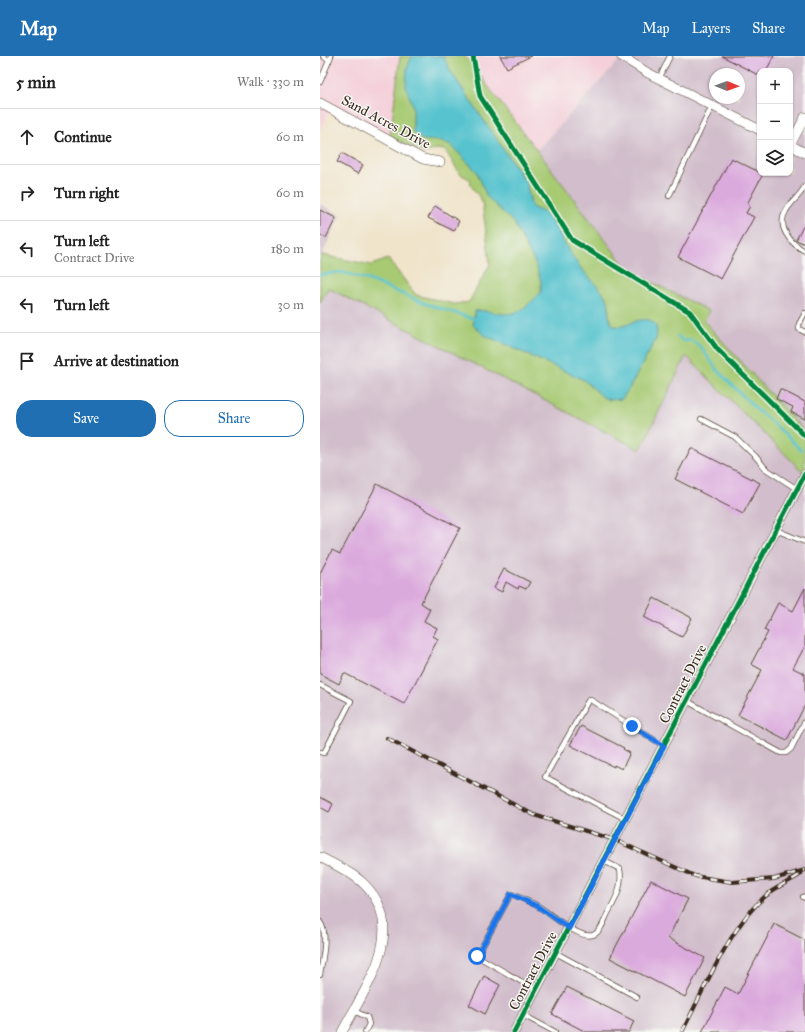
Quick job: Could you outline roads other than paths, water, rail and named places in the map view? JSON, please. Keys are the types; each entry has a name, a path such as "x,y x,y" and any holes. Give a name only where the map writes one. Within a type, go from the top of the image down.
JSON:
{"street":[{"path":"621,56 659,79 757,128"},
{"name":"Sand Acres Drive","path":"320,103 423,159 440,162"},
{"path":"793,140 805,116"},
{"path":"793,148 805,154"},
{"name":"Contract Drive","path":"514,1032 805,474"},
{"path":"320,858 349,873 364,884 376,900 384,923 384,946 378,963 342,1032"}],"lane":[{"path":"320,82 330,58 323,56"},
{"path":"659,79 670,56"},
{"path":"669,196 712,106"},
{"path":"805,186 799,196 787,209 783,220 787,238 795,246 805,251"},
{"path":"805,314 799,324 799,329 805,332"},
{"path":"701,419 735,437 766,469 797,489"},
{"path":"776,530 805,542"},
{"path":"320,685 351,701 324,753 320,752"},
{"path":"626,819 545,777 589,699 664,746"},
{"path":"687,701 781,753 786,753 791,749 805,721"},
{"path":"536,990 477,956 511,894 537,906 569,928 584,935 592,936 599,931 620,890 622,879 620,870 604,861"},
{"path":"320,922 323,933 324,948 320,975"},
{"path":"556,953 637,997"},
{"path":"354,1010 366,1017 369,1024 365,1032"},
{"path":"523,1015 555,1032"}],"water":[{"path":"412,56 443,56 451,72 526,182 532,207 548,216 580,268 606,296 609,303 609,317 612,324 621,326 640,320 647,320 655,324 657,330 656,339 622,399 610,400 603,397 584,380 484,335 473,325 475,311 511,314 522,310 541,292 541,281 535,263 514,223 487,197 477,172 451,145 442,141 422,140 413,132 413,106 406,87 407,68"}],"waterway":[{"path":"320,275 341,272 369,280 424,303 474,319"},
{"path":"677,336 684,341 691,340 700,346 718,371 757,410 772,422 801,450"}],"railway":[{"path":"387,738 534,815 615,840 695,876 732,882 774,879 805,870"},
{"path":"682,1032 732,936 758,903 772,891 801,874"}]}
